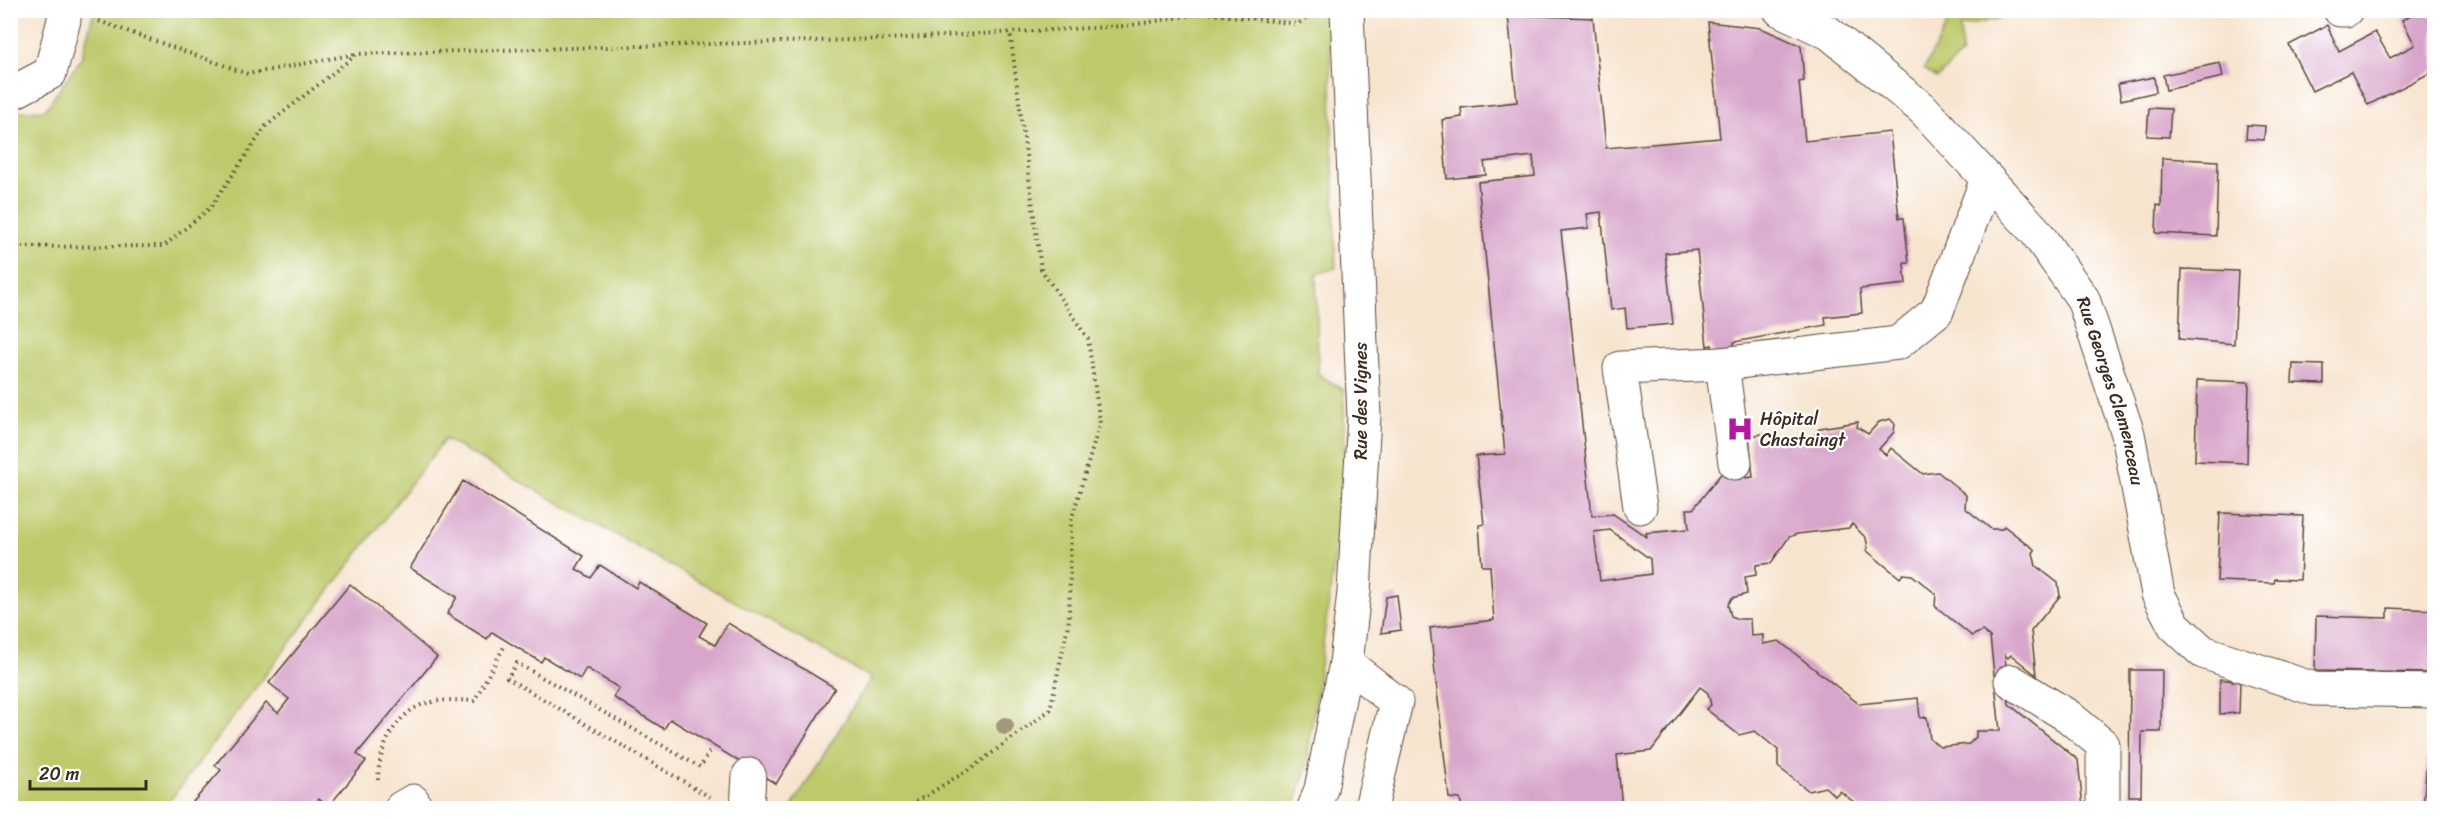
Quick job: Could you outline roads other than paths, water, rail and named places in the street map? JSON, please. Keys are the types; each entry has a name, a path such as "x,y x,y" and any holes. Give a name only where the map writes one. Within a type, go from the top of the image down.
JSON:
{"street":[{"path":"10,94 50,73 64,20 64,10"},
{"name":"Rue des Vignes","path":"1317,799 1346,663 1354,592 1364,416 1347,10"},
{"name":"Rue Georges Clemenceau","path":"1780,10 1829,33 1924,110 2036,232 2083,299 2127,434 2158,594 2174,626 2203,652 2314,689 2434,691"},
{"path":"2340,10 2346,10"},
{"path":"1640,507 1620,368 1722,364 1898,343 1937,311 1987,179"},
{"path":"1722,364 1735,463"},
{"path":"1346,663 1396,702 1371,808"},
{"path":"2011,681 2068,716 2103,745 2103,808"},
{"path":"747,808 749,775"}],"place":[{"name":"Hôpital Chastaingt","path":"1740,429"}]}
